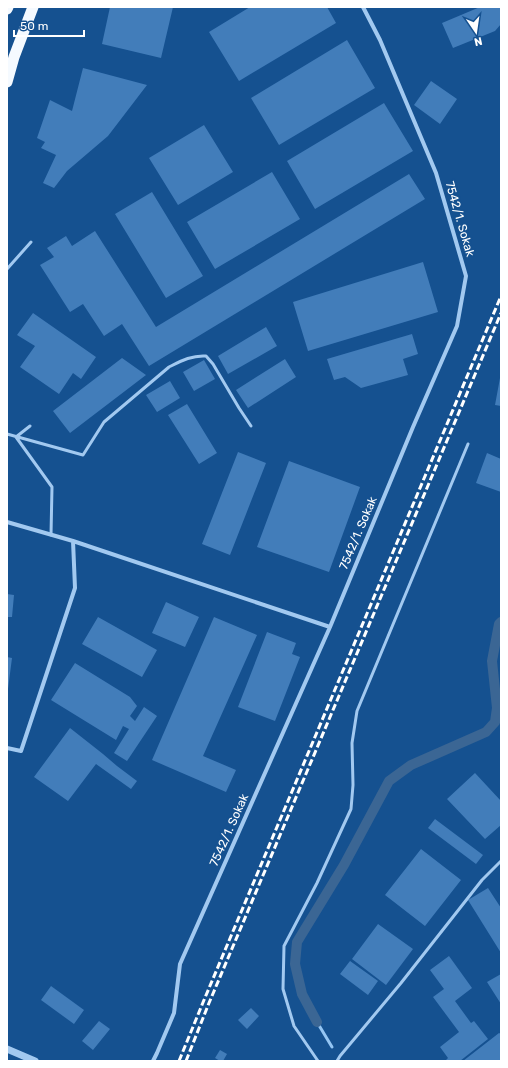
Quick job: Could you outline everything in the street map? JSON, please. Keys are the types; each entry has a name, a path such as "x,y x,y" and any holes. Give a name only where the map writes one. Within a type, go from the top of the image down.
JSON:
{"highway":[{"path":"7,82 14,57 33,7"}],"street":[{"name":"7542/1. Sokak","path":"153,1061 174,1013 180,964 330,627 413,427 457,326 466,276 436,173 380,40 363,7"},
{"path":"7,522 73,541 330,627"},
{"path":"7,748 21,751 75,588 73,541"},
{"path":"7,1049 34,1061"}],"lane":[{"path":"7,269 31,242"},
{"path":"7,434 83,454 104,422 169,367 198,356 206,356 213,364 251,426"},
{"path":"16,437 30,426"},
{"path":"16,437 52,487 51,535"},
{"path":"318,1061 294,1026 283,989 284,946 317,883 351,808 353,785 352,743 357,711 468,444"},
{"path":"337,1061 482,880 501,861"}],"building":[{"path":"110,7 173,7 161,58 102,44"},
{"path":"250,7 327,7 336,23 239,81 209,32"},
{"path":"480,7 501,7 501,24 495,31 453,48 442,23"},
{"path":"347,40 375,88 279,145 251,98"},
{"path":"83,68 147,85 108,136 67,171 54,188 43,183 56,155 41,148 45,142 37,138 50,100 72,111"},
{"path":"431,81 457,99 440,124 414,105"},
{"path":"384,103 413,151 315,209 287,161"},
{"path":"204,125 233,172 178,205 149,158"},
{"path":"272,172 300,219 215,269 187,222"},
{"path":"409,174 425,199 149,366 122,324 104,336 83,304 70,312 40,265 54,257 47,248 66,236 72,246 95,231 156,327"},
{"path":"152,192 203,276 166,298 115,214"},
{"path":"423,262 438,312 308,351 293,302"},
{"path":"33,313 96,357 81,379 73,373 59,394 20,367 35,346 17,335"},
{"path":"266,327 277,346 228,374 218,356"},
{"path":"412,334 418,354 403,359 408,375 361,388 345,377 334,380 327,359"},
{"path":"122,358 146,375 70,433 53,411"},
{"path":"285,359 296,377 248,408 236,390"},
{"path":"204,360 215,379 194,391 183,372"},
{"path":"501,378 501,406 495,405"},
{"path":"170,381 180,398 157,412 146,395"},
{"path":"187,404 217,453 199,464 168,415"},
{"path":"238,452 266,463 230,555 202,544"},
{"path":"487,453 501,459 501,492 476,483"},
{"path":"289,461 360,487 329,572 257,547"},
{"path":"7,594 14,595 12,617 7,617"},
{"path":"166,602 199,617 185,647 152,633"},
{"path":"98,617 157,650 142,677 82,644"},
{"path":"214,617 257,635 203,756 236,770 226,792 152,760"},
{"path":"267,632 296,643 292,654 300,657 275,721 238,707"},
{"path":"7,657 12,658 8,689 7,689"},
{"path":"75,663 130,697 137,706 130,716 135,721 144,707 157,716 127,761 114,753 129,729 123,726 116,740 51,700"},
{"path":"70,728 137,781 131,789 96,764 68,801 34,777"},
{"path":"475,773 501,801 501,825 485,839 447,799"},
{"path":"435,819 483,855 476,864 428,828"},
{"path":"421,849 461,880 425,926 385,895"},
{"path":"488,888 501,908 501,953 468,900"},
{"path":"378,924 413,949 386,985 352,959"},
{"path":"449,956 472,988 455,1001 471,1023 474,1021 488,1039 460,1061 445,1061 448,1058 440,1047 459,1032 433,997 444,989 430,970"},
{"path":"350,961 378,981 368,995 340,974"},
{"path":"501,974 501,1004 487,982"},
{"path":"51,986 84,1010 74,1024 41,1000"},
{"path":"251,1008 259,1016 247,1029 238,1020"},
{"path":"99,1021 110,1029 93,1050 82,1041"},
{"path":"499,1033 501,1034 501,1061 463,1061"},
{"path":"220,1050 227,1054 223,1061 215,1058"}],"waterway":[{"path":"317,1022 302,994 295,964 297,942 344,865 389,781 411,765 486,732 495,722 497,708 492,661 499,624 501,622"},
{"path":"317,1022 332,1047"}],"railway":[{"path":"179,1061 501,296"},
{"path":"186,1061 209,1003 501,313"}]}
